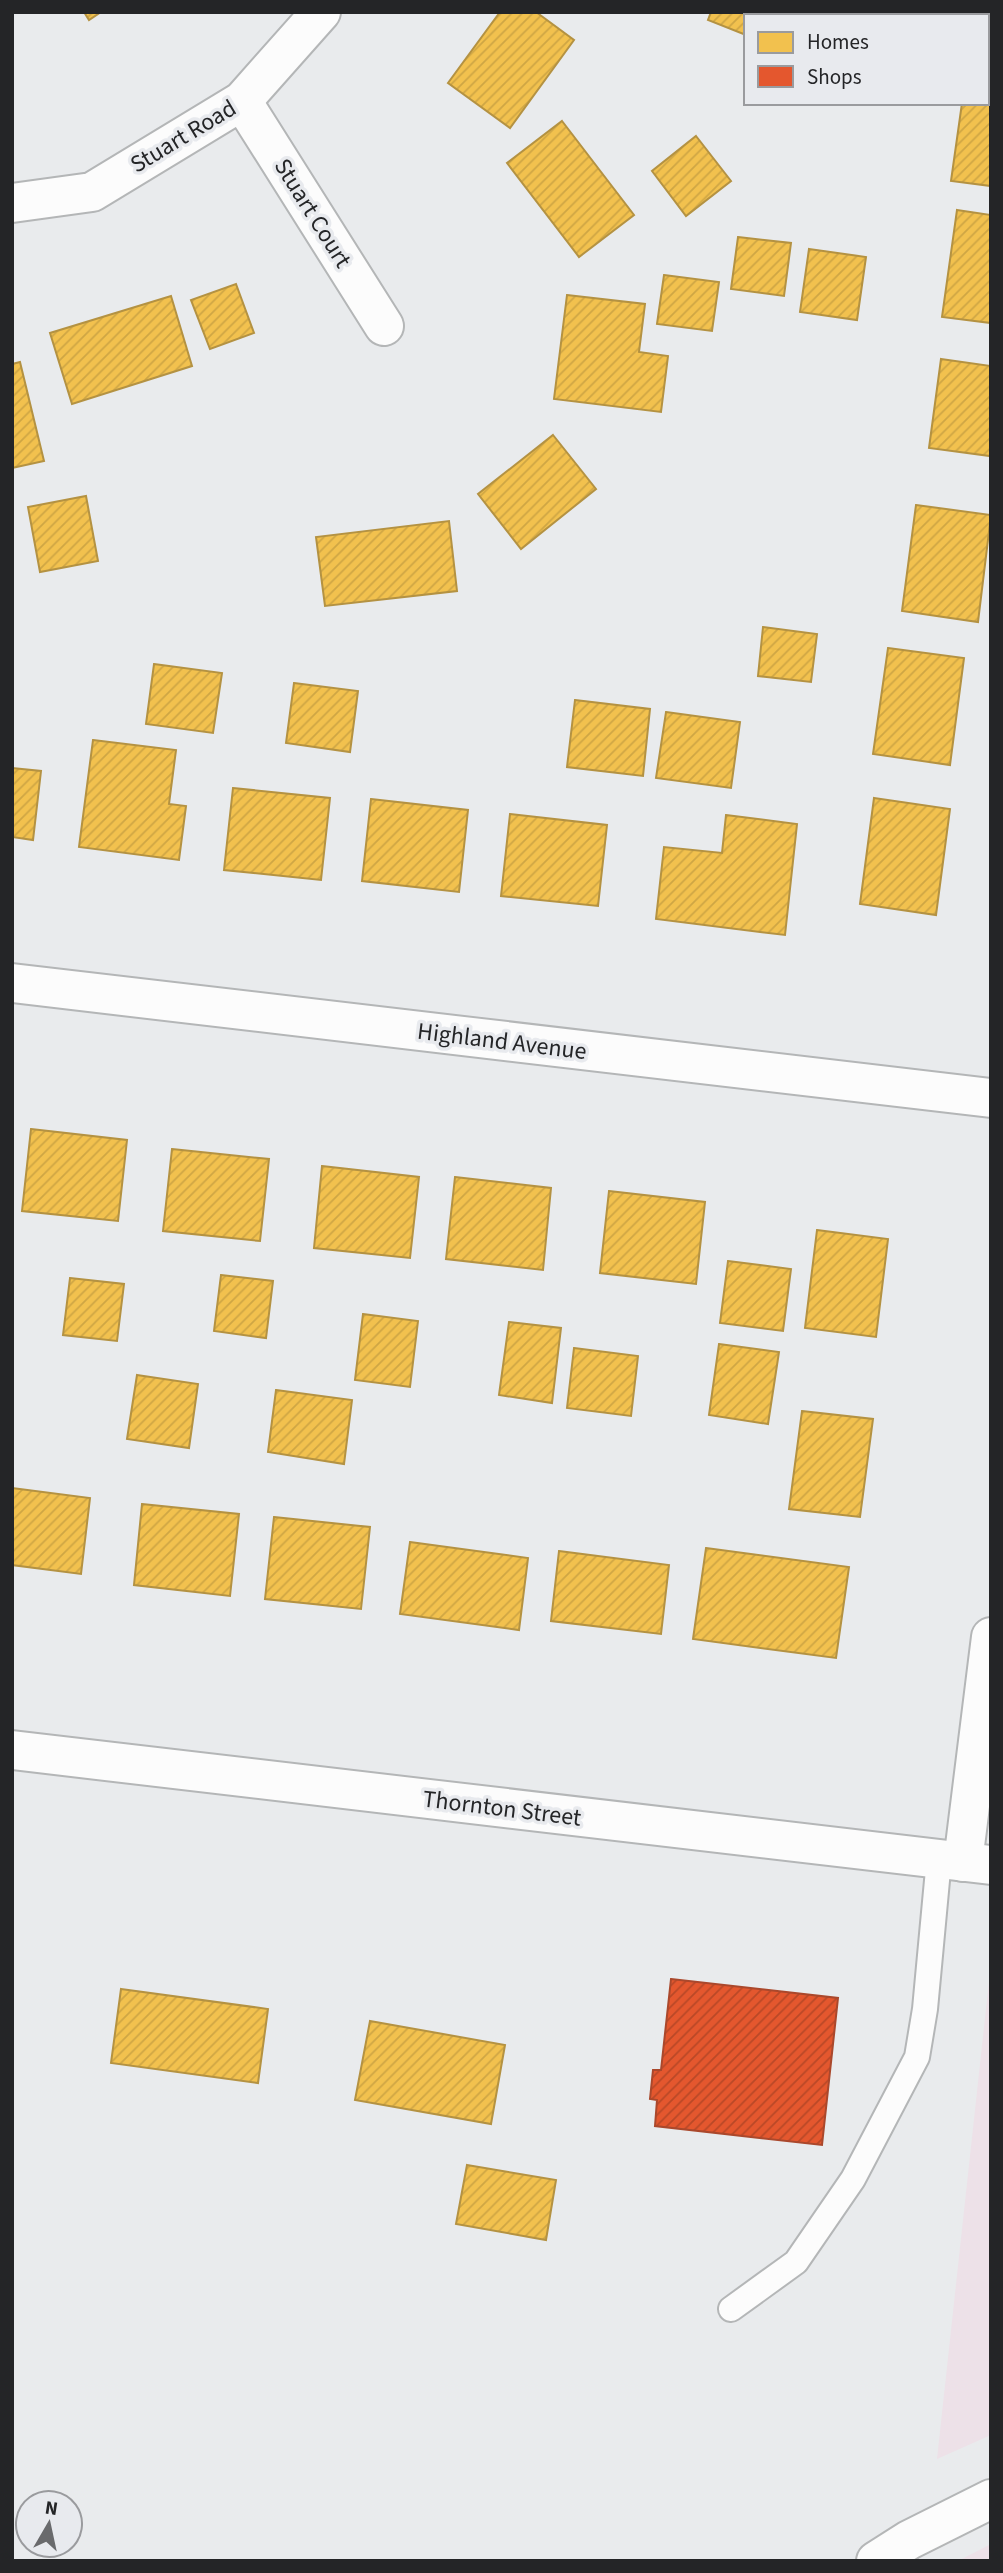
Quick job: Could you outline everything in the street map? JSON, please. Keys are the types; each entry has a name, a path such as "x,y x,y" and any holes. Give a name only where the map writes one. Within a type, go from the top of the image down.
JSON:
{"street":[{"name":"Stuart Road","path":"12,203 92,192 242,101 321,12"},
{"name":"Stuart Court","path":"242,101 384,326"},
{"name":"Highland Avenue","path":"12,983 991,1098"},
{"path":"964,1862 991,1637"},
{"name":"Thornton Street","path":"12,1750 964,1862"},
{"path":"876,2561 909,2540 991,2499"}],"lane":[{"path":"731,2309 796,2262 853,2179 917,2057 925,2009 964,1862"}],"shaded area":[{"path":"991,1963 991,2435 937,2459"},
{"path":"991,2544 991,2561 958,2561"}],"building: Homes":[{"path":"84,12 101,12 89,20"},
{"path":"500,12 536,12 574,40 510,128 448,83"},
{"path":"711,12 772,12 744,14 744,34 708,20"},
{"path":"845,12 908,12 908,14"},
{"path":"991,12 991,38 989,14 974,14"},
{"path":"991,78 991,186 951,181 962,105 989,105"},
{"path":"562,121 634,215 579,257 507,163"},
{"path":"696,136 731,181 686,216 652,171"},
{"path":"957,210 991,215 991,323 942,317"},
{"path":"738,237 791,243 784,296 731,289"},
{"path":"809,249 866,257 857,320 800,312"},
{"path":"664,275 719,282 712,331 657,324"},
{"path":"236,284 254,333 210,349 191,300"},
{"path":"567,295 645,304 639,352 668,356 661,412 554,399"},
{"path":"171,296 192,366 72,404 50,333"},
{"path":"941,359 991,366 990,456 929,448"},
{"path":"20,362 44,461 12,468 12,364"},
{"path":"553,435 596,489 521,549 478,494"},
{"path":"86,496 98,561 40,572 28,507"},
{"path":"916,505 991,515 978,622 902,611"},
{"path":"449,521 457,591 325,606 316,537"},
{"path":"763,627 817,634 811,682 758,676"},
{"path":"888,648 964,658 950,765 873,754"},
{"path":"154,664 222,673 213,733 146,724"},
{"path":"294,683 358,691 350,752 286,743"},
{"path":"575,700 650,709 643,776 567,767"},
{"path":"666,712 740,722 731,788 656,778"},
{"path":"93,740 176,750 169,804 186,806 179,860 79,847"},
{"path":"12,768 41,771 33,840 12,837"},
{"path":"233,788 330,798 321,880 224,870"},
{"path":"874,798 950,809 936,915 860,904"},
{"path":"371,799 468,810 459,892 362,881"},
{"path":"510,814 607,825 598,906 501,896"},
{"path":"726,815 797,824 785,935 656,919 664,847 722,853"},
{"path":"31,1129 127,1140 118,1221 22,1211"},
{"path":"172,1149 269,1159 260,1241 163,1231"},
{"path":"322,1166 419,1177 410,1258 314,1248"},
{"path":"455,1177 551,1188 543,1270 446,1259"},
{"path":"609,1191 705,1202 696,1284 600,1273"},
{"path":"817,1230 888,1239 876,1337 805,1328"},
{"path":"728,1261 791,1269 783,1331 720,1323"},
{"path":"221,1275 273,1281 266,1338 214,1331"},
{"path":"70,1278 124,1284 117,1341 63,1335"},
{"path":"363,1314 418,1321 410,1387 355,1380"},
{"path":"509,1322 561,1328 552,1403 499,1395"},
{"path":"719,1344 779,1352 768,1424 709,1415"},
{"path":"574,1348 638,1356 631,1416 567,1408"},
{"path":"137,1375 198,1384 189,1448 127,1439"},
{"path":"276,1390 352,1400 344,1464 268,1452"},
{"path":"802,1411 873,1419 860,1517 789,1509"},
{"path":"12,1488 90,1498 81,1574 12,1565"},
{"path":"142,1504 239,1514 230,1596 134,1585"},
{"path":"274,1517 370,1527 361,1609 265,1599"},
{"path":"410,1542 528,1558 519,1630 400,1614"},
{"path":"706,1548 849,1567 836,1658 693,1639"},
{"path":"559,1551 669,1565 661,1634 551,1621"},
{"path":"121,1989 268,2009 258,2083 111,2063"},
{"path":"370,2021 505,2045 491,2124 355,2100"},
{"path":"467,2165 556,2180 546,2240 456,2224"}],"building: Shops":[{"path":"671,1979 838,1998 822,2145 655,2126 657,2100 650,2099 653,2070 661,2070"}]}
